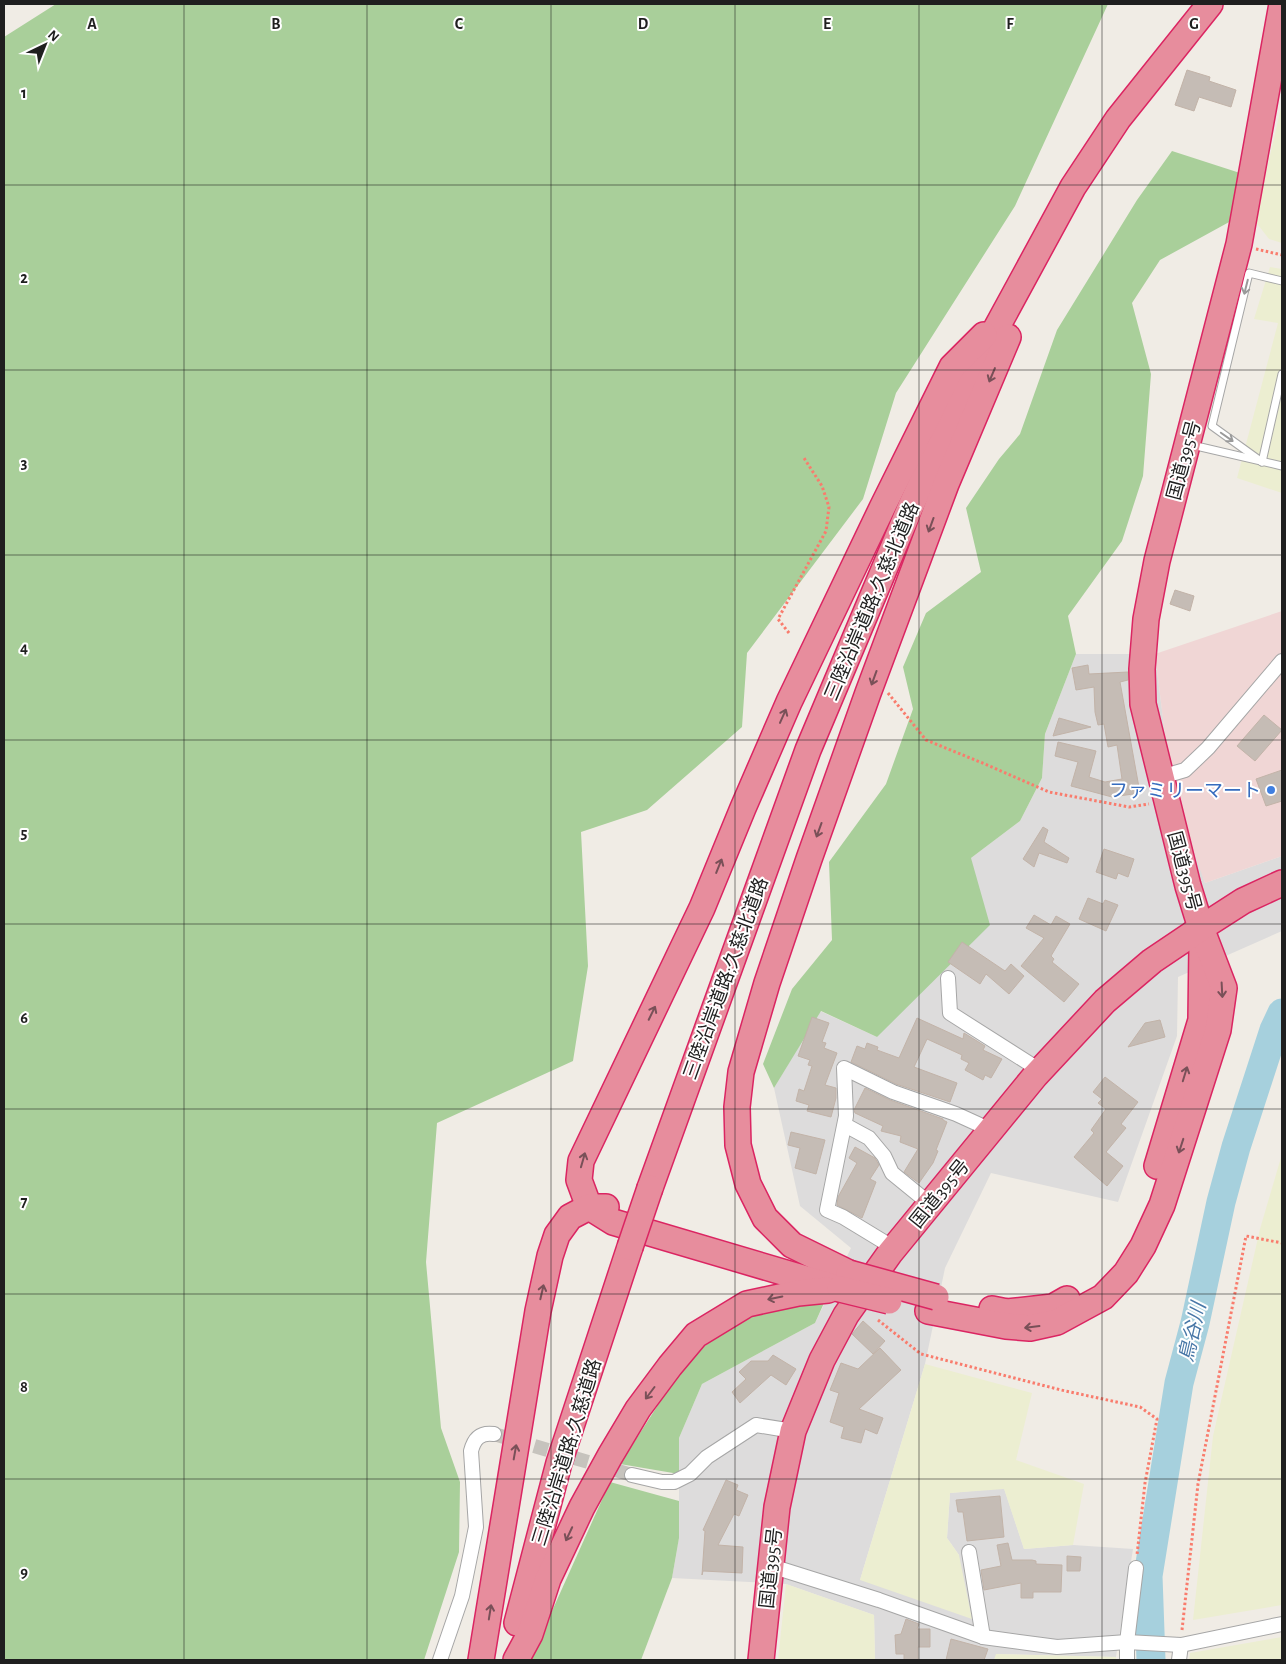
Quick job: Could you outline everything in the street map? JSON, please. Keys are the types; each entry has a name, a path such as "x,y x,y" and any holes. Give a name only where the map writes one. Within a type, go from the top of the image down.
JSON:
{"highway":[{"name":"三陸沿岸道路;久慈北道路","path":"630,1247 808,750 910,508 973,371 1069,194 1118,119 1210,4"},
{"name":"国道395号","path":"760,1660 777,1507 793,1431 822,1360 846,1314 894,1248 1040,1071 1105,1001 1152,961 1201,928 1188,886 1143,704 1142,669 1146,619 1157,561 1238,244 1282,4"},
{"path":"845,1281 792,1246 764,1218 748,1184 738,1144 736,1107 741,1072 767,983 806,868 946,484 1069,194"},
{"path":"1002,316 952,367 789,702 702,908 581,1160 579,1180 589,1207 612,1222 845,1281 1006,1326 1030,1328 1057,1322 1103,1297 1126,1273 1143,1246 1162,1205 1218,1030 1224,988 1201,928 1243,901 1282,883"},
{"path":"481,1660 538,1311 550,1256 557,1235 570,1217 589,1207"},
{"name":"三陸沿岸道路;久慈道路","path":"508,1660 559,1463 630,1247"},
{"path":"516,1660 530,1634 548,1579 582,1507 638,1408 696,1334 747,1304 845,1281"}],"street":[{"path":"1162,777 1185,770 1208,748 1282,660"},
{"path":"948,978 950,1014 1040,1071"},
{"path":"894,1248 827,1210 845,1125 844,1068 894,1092 956,1114 991,1130"},
{"path":"845,1125 869,1138 884,1156 892,1173 930,1204"},
{"path":"632,1475 662,1482 674,1482 690,1474 708,1457 756,1425 793,1431"},
{"path":"440,1660 462,1596 476,1527 470,1451 473,1442 479,1436 486,1433 494,1434"},
{"path":"969,1552 983,1637"},
{"path":"771,1566 879,1600 983,1637 1057,1647 1131,1642 1176,1644 1282,1624"},
{"path":"1127,1660 1131,1642 1136,1568"},
{"path":"1176,1644 1180,1660"}],"lane":[{"path":"1262,462 1212,426 1249,273 1282,281"},
{"path":"1262,462 1282,374"},
{"path":"1187,444 1282,466"}],"path":[{"path":"1238,244 1282,255"},
{"path":"789,633 778,619 826,531 829,507 822,486 804,458"},
{"path":"885,688 926,740 1049,792 1129,807 1167,801"},
{"path":"1176,1644 1198,1484 1246,1236 1282,1244"},
{"path":"877,1319 921,1354 1140,1407 1157,1419 1145,1483 1136,1568"}],"shaded area":[{"path":"1282,611 1282,856 1205,883 1172,792 1155,654"},
{"path":"1076,654 1155,654 1168,758 1205,883 1282,856 1282,931 1178,977 1177,1036 1118,1202 991,1173 945,1268 925,1364 860,1580 959,1555 947,1538 950,1493 1004,1488 1024,1549 1073,1545 1133,1549 1116,1657 997,1654 994,1660 875,1660 874,1615 786,1584 672,1578 679,1538 679,1438 702,1384 815,1323 851,1248 800,1206 774,1088 820,1011 877,1037 971,858 1020,821 1042,778 1045,734"}],"green space":[{"path":"56,4 1108,4 1015,206 896,393 863,499 747,653 742,727 647,810 581,832 588,966 573,1061 437,1123 426,1262 441,1428 460,1482 459,1552 424,1660 4,1660 4,37"},
{"path":"1282,103 1282,243 1269,239 1255,221"},
{"path":"1172,151 1240,173 1231,221 1160,260 1132,303 1151,374 1143,476 1122,541 1068,616 1076,654 1045,734 1042,778 1020,821 971,858 990,925 877,1037 821,1011 774,1088 763,1064 792,989 832,940 829,862 886,784 913,709 903,667 926,613 981,572 966,508 999,459 1020,434 1057,330 1137,200"},
{"path":"1270,267 1282,269 1282,493 1237,478 1278,323 1254,319"},
{"path":"1282,1154 1282,1605 1193,1620 1213,1436 1260,1229"},
{"path":"824,1303 815,1323 702,1384 679,1438 679,1474 620,1464 689,1357 751,1313"},
{"path":"925,1364 1032,1393 1016,1460 1084,1484 1073,1545 1024,1549 1004,1489 950,1493 947,1538 959,1555 972,1619 860,1580"},
{"path":"610,1482 679,1501 679,1538 672,1578 641,1660 530,1660"},
{"path":"786,1584 874,1615 875,1660 778,1660"},
{"path":"1282,1637 1282,1660 1189,1660 1190,1653"},
{"path":"996,1654 1116,1657 1116,1660 994,1660"}],"building":[{"path":"1187,70 1210,77 1209,81 1236,90 1231,107 1199,97 1194,111 1175,105"},
{"path":"1175,590 1194,596 1190,611 1170,604"},
{"path":"1088,665 1089,674 1128,672 1128,680 1120,682 1140,793 1112,797 1071,786 1078,762 1055,756 1058,742 1096,751 1089,777 1105,782 1122,779 1117,745 1108,747 1104,724 1098,725 1095,712 1094,687 1076,690 1072,668"},
{"path":"1264,715 1282,730 1255,761 1237,746"},
{"path":"1059,718 1091,727 1053,736"},
{"name":"ファミリーマート","path":"1282,770 1282,801 1266,806 1256,779"},
{"path":"1043,827 1048,830 1044,842 1069,858 1067,863 1039,853 1034,867 1023,859"},
{"path":"1104,849 1134,859 1128,877 1118,873 1116,879 1096,872"},
{"path":"1088,898 1103,904 1105,900 1118,905 1106,931 1079,919"},
{"path":"1034,915 1051,925 1056,916 1070,924 1051,956 1054,959 1052,962 1079,984 1064,1002 1021,966 1044,938 1026,928"},
{"path":"962,942 1005,971 1011,964 1024,976 1009,994 986,974 980,984 948,962"},
{"path":"812,1017 829,1023 822,1042 826,1043 824,1048 837,1053 825,1085 836,1088 836,1098 831,1117 807,1111 809,1105 796,1101 799,1089 804,1091 812,1066 808,1065 810,1060 798,1056"},
{"path":"917,1018 963,1039 964,1033 985,1046 983,1050 1002,1059 991,1078 985,1075 983,1080 965,1070 969,1063 961,1059 962,1055 927,1039 914,1067 957,1083 950,1102 896,1084 851,1062 857,1046 865,1049 867,1043 878,1047 877,1050 899,1058"},
{"path":"1160,1020 1165,1037 1128,1047 1145,1023"},
{"path":"1105,1077 1138,1102 1121,1124 1126,1128 1106,1152 1123,1166 1107,1186 1074,1157 1094,1133 1091,1130 1106,1109 1098,1103 1102,1099 1093,1092"},
{"path":"865,1088 890,1100 947,1122 933,1163 919,1183 904,1172 918,1149 900,1142 901,1136 881,1131 883,1126 855,1113 854,1110"},
{"path":"791,1132 825,1140 816,1174 795,1168 800,1148 788,1145"},
{"path":"855,1147 875,1158 879,1165 870,1179 876,1182 862,1218 837,1205 838,1197 857,1163 849,1158"},
{"path":"863,1321 885,1341 873,1354 852,1334"},
{"path":"880,1348 901,1370 859,1409 883,1418 877,1434 865,1429 861,1443 841,1438 844,1427 830,1422 839,1393 830,1390 841,1363 858,1369"},
{"path":"773,1355 796,1369 786,1385 771,1375 740,1403 732,1392 746,1379 739,1372 751,1361 768,1361"},
{"path":"726,1480 738,1485 736,1490 748,1495 739,1516 734,1514 718,1545 743,1547 742,1573 703,1571 702,1575 705,1531 703,1530"},
{"path":"1000,1496 1004,1537 967,1541 963,1512 958,1512 956,1500"},
{"path":"1008,1543 1012,1560 1032,1560 1036,1561 1036,1564 1062,1565 1061,1592 1033,1592 1033,1598 1021,1598 1021,1583 984,1590 981,1570 1001,1566 997,1545"},
{"path":"1067,1556 1081,1557 1080,1571 1067,1571"},
{"path":"906,1619 919,1624 917,1629 930,1629 930,1647 918,1647 918,1660 904,1660 904,1654 896,1654 895,1635 901,1634"},
{"path":"951,1639 988,1649 984,1660 946,1660"}],"waterway":[{"name":"鳥谷川","path":"1151,1660 1148,1576 1179,1383 1195,1323 1221,1202 1236,1147 1274,1030 1282,1013"}],"tunnel":[{"path":"494,1434 632,1475"}],"place":[{"name":"ファミリーマート","path":"1271,790"}]}
